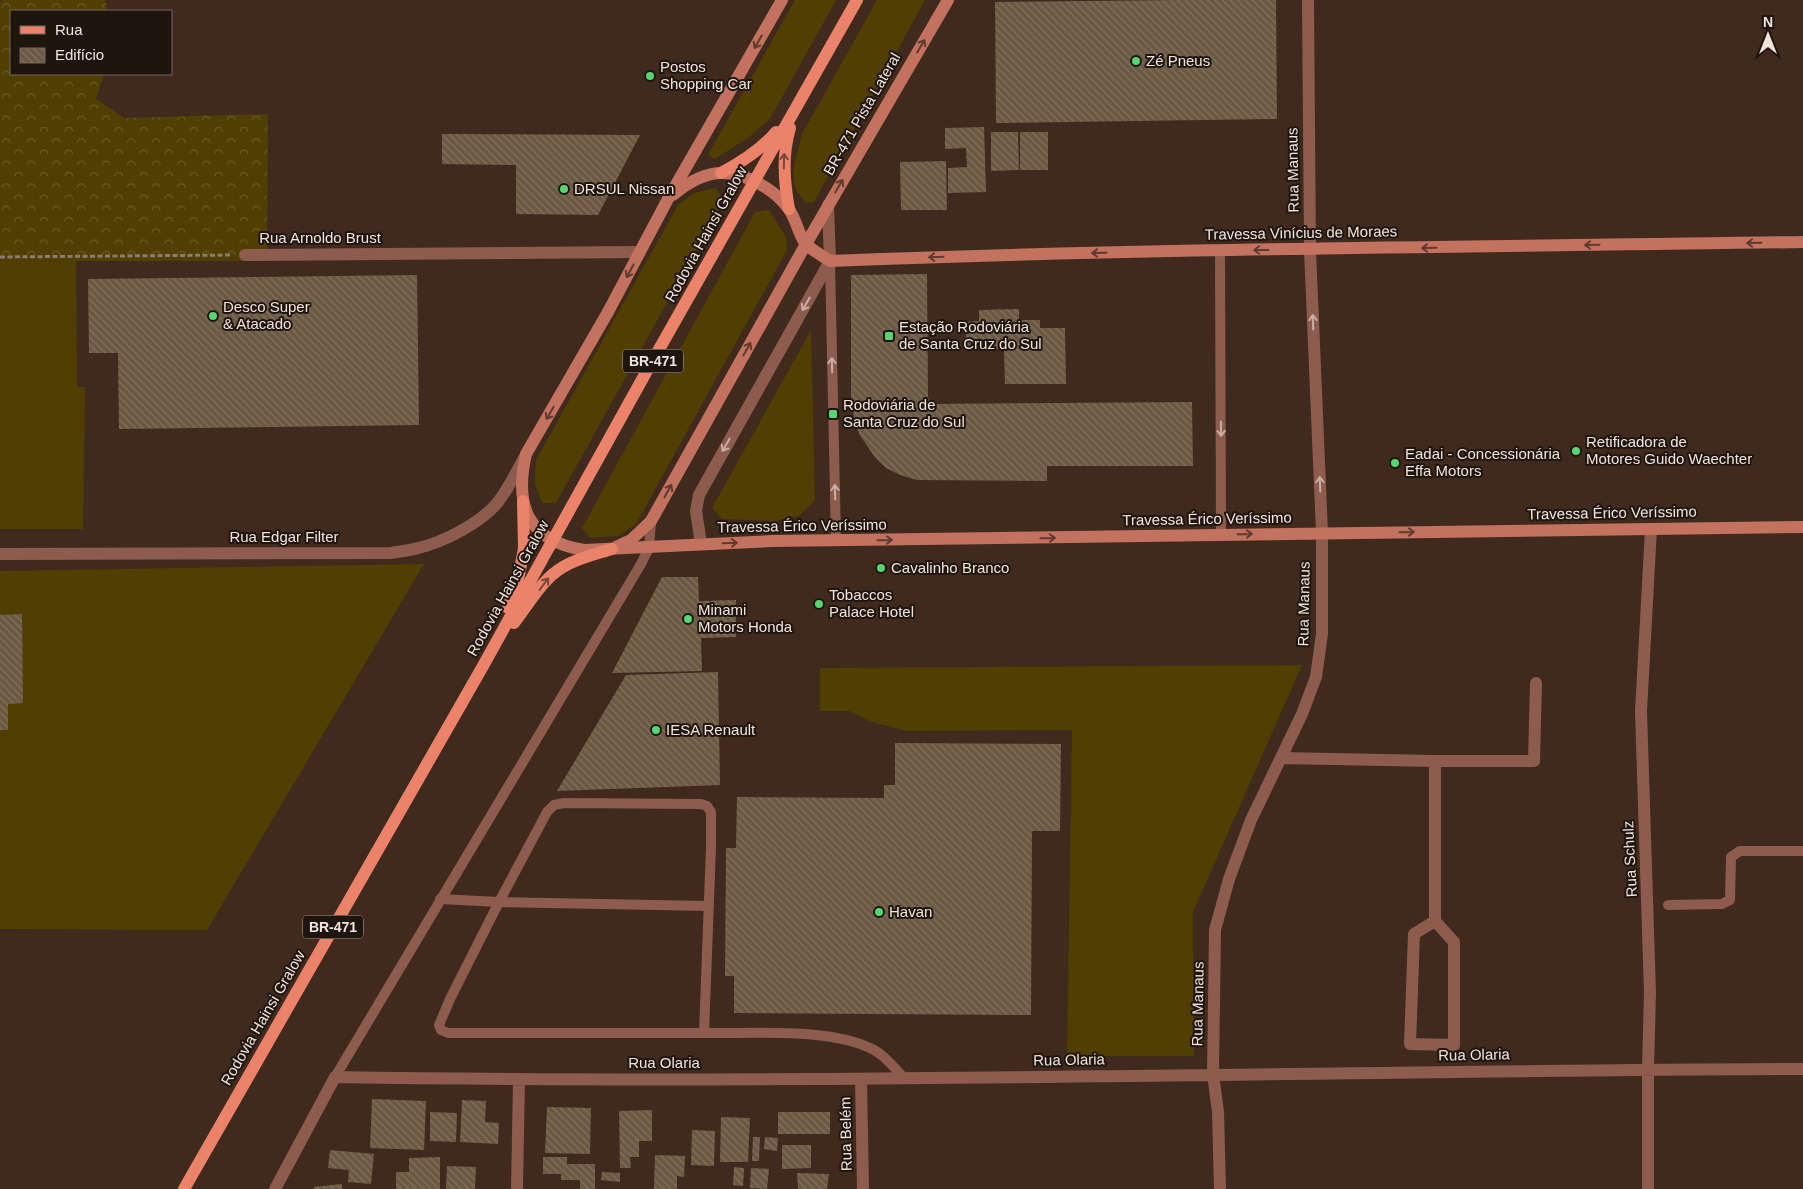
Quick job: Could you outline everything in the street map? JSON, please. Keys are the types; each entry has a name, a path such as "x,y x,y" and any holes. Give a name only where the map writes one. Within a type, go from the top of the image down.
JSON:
{"main road":[{"name":"Rodovia Hainsi Gralow","path":"184,1189 483,666 857,0"},
{"path":"721,173 742,162 769,140 794,111"},
{"path":"789,209 784,185 785,146 794,111"},
{"path":"483,666 512,598 518,575 524,548 523,501"},
{"path":"483,666 548,578 564,566 586,556 612,549"}],"street":[{"path":"553,541 536,529 523,501 522,479 526,454 608,312 670,197 782,0"},
{"name":"BR-471 Pista Lateral","path":"612,549 631,540 651,521 828,205 948,0"},
{"name":"Rua Manaus","path":"1220,1189 1218,1112 1213,1074 1215,930 1228,879 1251,820 1302,714 1316,677 1322,634 1322,533 1310,250 1308,0"},
{"path":"670,197 685,186 708,176 721,173 734,174 754,181 774,193 789,209 806,244 830,262"},
{"path":"701,544 696,511 699,495 830,262 828,205"},
{"name":"Travessa Vinícius de Moraes","path":"830,262 1057,253 1803,242"},
{"name":"Rua Arnoldo Brust","path":"245,255 640,252"},
{"name":"Rua Edgar Filter","path":"0,554 391,553 418,548 445,538 485,514 497,503 526,454"},
{"name":"Travessa Érico Veríssimo","path":"553,541 571,548 584,550 701,544 836,541 1803,526"},
{"name":"Rua Schulz","path":"1648,1189 1650,984 1641,712 1651,529"},
{"path":"1282,758 1534,761 1536,683"},
{"path":"1435,761 1435,921 1454,942 1454,1045 1410,1044 1414,934 1435,921"},
{"name":"Rua Olaria","path":"335,1077 519,1080 905,1079 1648,1069 1803,1069"},
{"path":"275,1189 335,1077"},
{"name":"Rua Belém","path":"861,1079 863,1189"},
{"path":"517,1189 519,1080"}],"lane":[{"path":"1220,250 1221,535"},
{"path":"830,262 836,541"},
{"path":"335,1077 649,548 651,521"},
{"path":"704,1033 711,812 707,806 700,804 564,803 554,805 547,812 450,999 439,1025 441,1030 448,1034 813,1034 848,1040 876,1050 905,1079"},
{"path":"1668,905 1722,904 1730,900 1731,857 1740,851 1803,851"},
{"path":"440,899 709,906"}],"path":[{"name":"Rua Arnoldo Brust","path":"0,257 245,255"}],"green space":[{"path":"3,0 105,0 107,10 10,10 10,75 104,75 96,99 124,118 268,114 267,261 0,262 0,2"},
{"path":"795,0 836,0 770,119 749,137 715,159 708,155"},
{"path":"877,0 925,0 814,202 806,203 797,191 793,177 802,134"},
{"path":"715,188 724,200 556,503 542,503 535,484 536,460 678,205 694,193"},
{"path":"769,210 786,237 787,250 636,524 618,536 590,538 582,528 755,212"},
{"path":"76,261 77,387 85,387 83,529 0,529 0,262"},
{"path":"811,330 815,500 799,516 776,521 722,519 712,508"},
{"path":"424,564 207,930 0,929 0,571"},
{"path":"1302,665 1193,912 1194,1056 1067,1056 1072,730 907,731 872,722 849,711 820,711 820,668"}],"building":[{"name":"Zé Pneus","path":"1276,0 1277,119 996,123 995,2"},
{"path":"984,127 986,192 948,193 948,168 967,167 966,148 945,149 945,128"},
{"path":"991,132 1018,132 1019,170 991,171"},
{"path":"1020,132 1048,132 1048,170 1020,170"},
{"name":"DRSUL Nissan","path":"442,134 640,135 598,215 516,214 516,165 442,164"},
{"path":"946,161 947,210 901,210 900,162"},
{"name":"Estação Rodoviária de Santa Cruz do Sul","path":"927,274 928,398 931,404 1192,402 1193,466 1047,466 1047,481 917,480 886,468 874,456 859,434 854,418 851,400 851,275"},
{"name":"Desco Super & Atacado","path":"417,275 419,425 119,429 118,353 89,353 88,279"},
{"path":"1019,309 1019,320 1040,320 1040,328 1065,328 1066,384 1005,384 1004,349 966,349 966,322 979,321 979,310"},
{"name":"Minami Motors Honda","path":"662,577 698,577 699,601 736,600 736,637 701,638 702,671 612,673"},
{"path":"22,614 23,703 8,704 8,730 0,730 0,615"},
{"name":"IESA Renault","path":"718,672 720,785 557,791 626,675"},
{"name":"Havan","path":"895,743 1061,744 1060,831 1032,831 1031,1015 734,1013 734,976 725,976 726,848 736,848 737,797 884,798 884,785 895,785"},
{"path":"372,1099 426,1101 424,1150 370,1148"},
{"path":"462,1100 486,1101 485,1122 499,1123 498,1144 460,1142"},
{"path":"547,1107 591,1108 590,1154 545,1153"},
{"path":"652,1110 652,1141 639,1141 639,1157 630,1157 631,1168 620,1168 619,1111"},
{"path":"430,1112 457,1113 456,1142 430,1141"},
{"path":"778,1112 830,1112 830,1134 778,1134"},
{"path":"721,1117 750,1118 748,1162 720,1162"},
{"path":"692,1130 715,1131 714,1166 691,1165"},
{"path":"753,1137 760,1137 759,1161 752,1161"},
{"path":"765,1137 778,1138 777,1151 764,1149"},
{"path":"782,1145 811,1145 811,1168 782,1169"},
{"path":"330,1150 374,1154 371,1184 348,1182 349,1170 328,1168"},
{"path":"655,1155 685,1156 684,1177 677,1176 677,1189 654,1189"},
{"path":"440,1157 440,1189 396,1189 396,1172 409,1172 409,1158"},
{"path":"543,1157 567,1157 567,1164 595,1164 595,1189 580,1189 580,1180 561,1180 561,1174 543,1174"},
{"path":"447,1166 476,1167 475,1189 446,1189"},
{"path":"734,1167 744,1168 743,1186 733,1185"},
{"path":"751,1168 769,1169 767,1189 750,1188"},
{"path":"602,1172 620,1173 620,1182 601,1180"},
{"path":"797,1173 829,1174 827,1189 798,1189"},
{"path":"342,1184 342,1189 314,1189 314,1187"}],"place":[{"name":"Zé Pneus","path":"1136,61"},
{"name":"Postos Shopping Car","path":"650,76"},
{"name":"DRSUL Nissan","path":"564,189"},
{"name":"Desco Super & Atacado","path":"213,316"},
{"name":"Estação Rodoviária de Santa Cruz do Sul","path":"889,336"},
{"name":"Rodoviária de Santa Cruz do Sul","path":"833,414"},
{"name":"Retificadora de Motores Guido Waechter","path":"1576,451"},
{"name":"Eadai - Concessionária Effa Motors","path":"1395,463"},
{"name":"Cavalinho Branco","path":"881,568"},
{"name":"Tobaccos Palace Hotel","path":"819,604"},
{"name":"Minami Motors Honda","path":"688,619"},
{"name":"IESA Renault","path":"656,730"},
{"name":"Havan","path":"879,912"}]}
